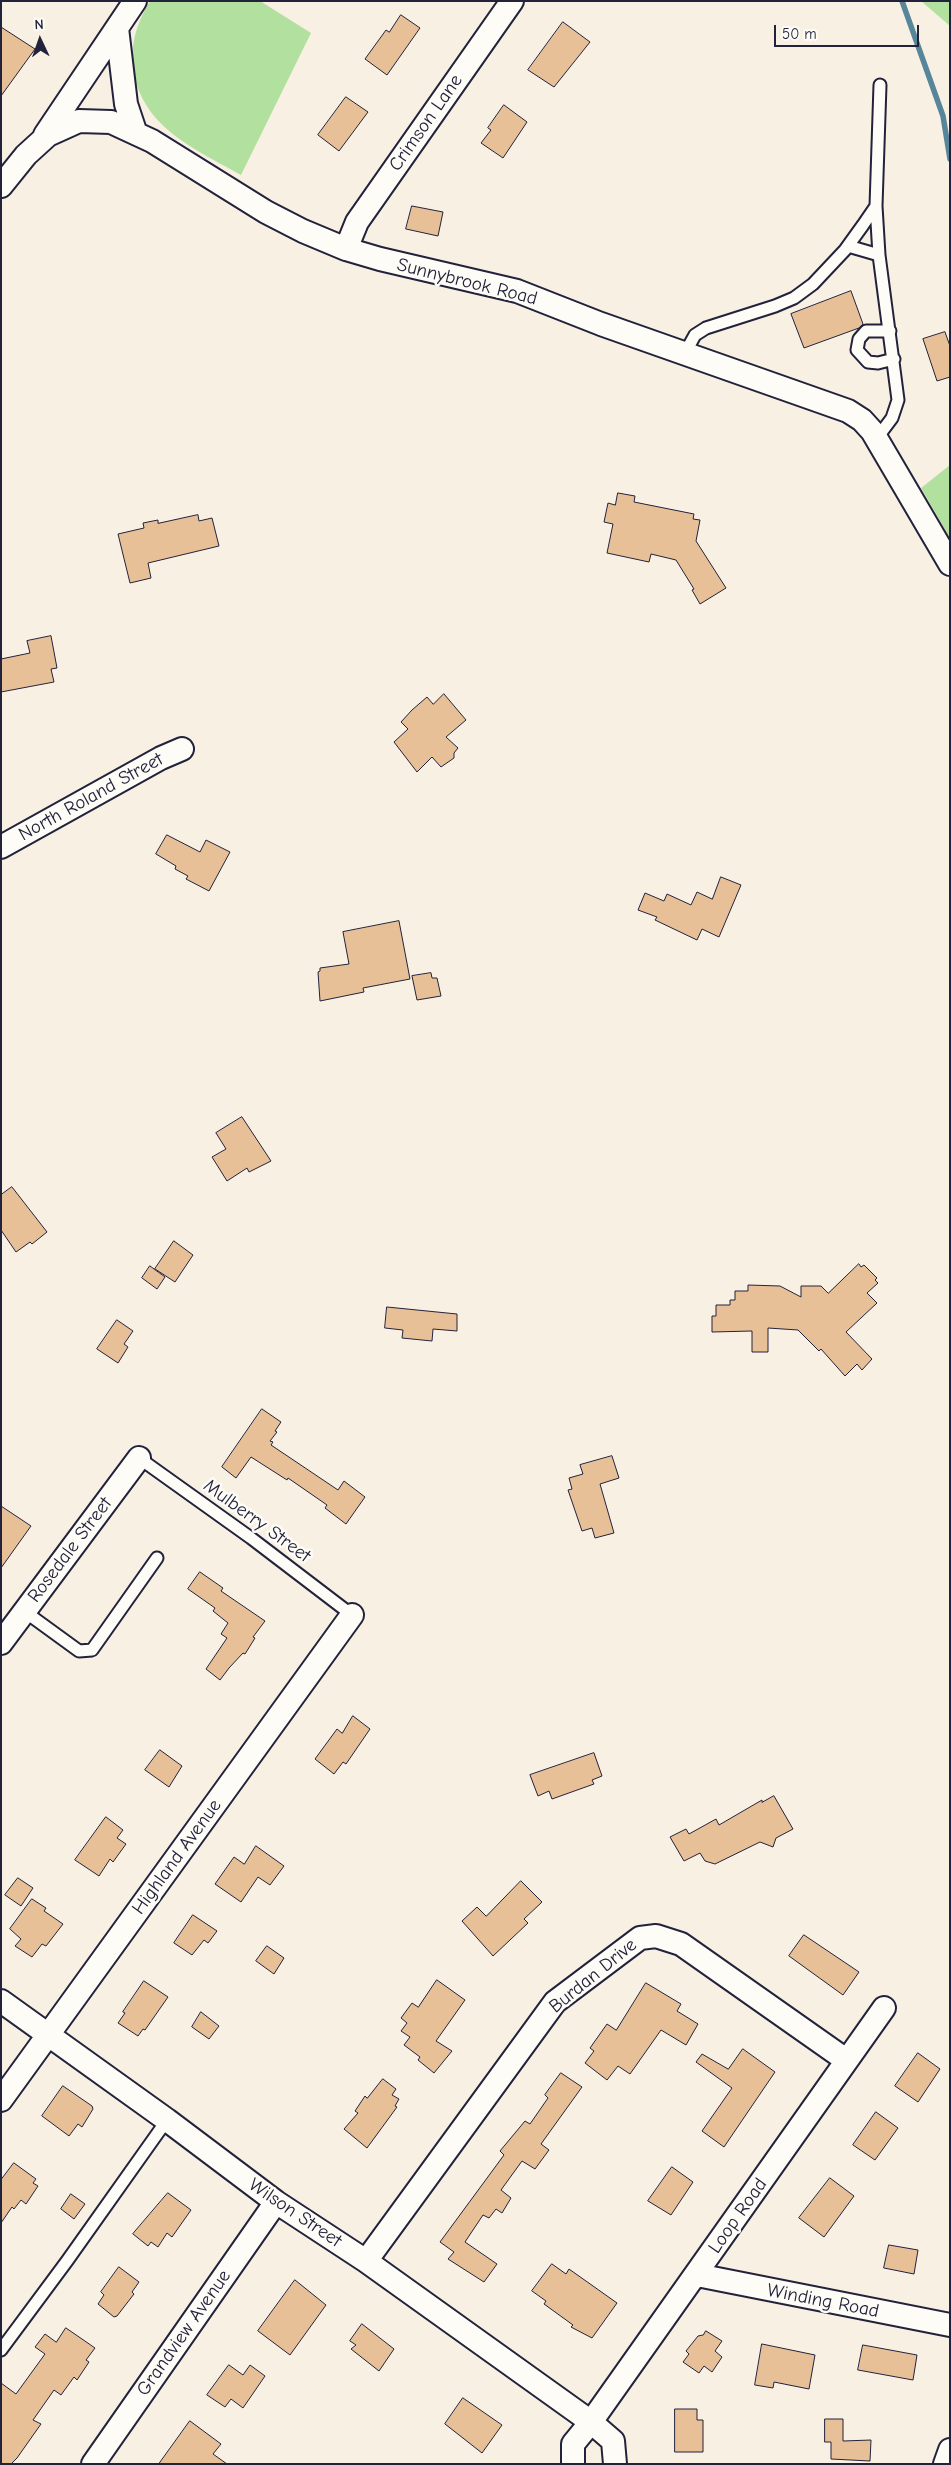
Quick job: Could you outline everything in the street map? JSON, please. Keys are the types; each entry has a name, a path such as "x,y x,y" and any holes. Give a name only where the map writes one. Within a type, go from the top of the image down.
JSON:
{"street":[{"path":"42,139 135,1"},
{"name":"Crimson Lane","path":"346,248 357,222 512,1"},
{"path":"117,28 126,104 135,131"},
{"name":"Sunnybrook Road","path":"1,186 26,155 42,139 65,126 84,121 111,122 135,131 266,212 303,231 346,248 380,259 517,291 602,324 848,411 862,420 877,438 950,564"},
{"name":"North Roland Street","path":"1,847 161,758 182,749"},
{"name":"Rosedale Street","path":"1,1643 139,1458"},
{"name":"Highland Avenue","path":"1,2100 352,1615"},
{"name":"Burdan Drive","path":"366,2261 555,2002 640,1938 656,1936 681,1944 846,2060"},
{"name":"Wilson Street","path":"1,2001 167,2120 276,2202 366,2261 591,2422 613,2441 615,2464"},
{"name":"Loop Road","path":"591,2422 697,2275 884,2008"},
{"name":"Grandview Avenue","path":"93,2464 276,2202"},
{"name":"Winding Road","path":"697,2275 950,2326"},
{"path":"573,2464 574,2444 591,2422"},
{"path":"945,2464 950,2450"}],"lane":[{"path":"877,438 896,409 897,382 879,255 876,206 880,85"},
{"path":"685,353 695,336 706,328 794,298 813,284 848,246 876,206"},
{"path":"848,246 879,255"},
{"path":"890,331 866,331 859,339 858,350 868,362 878,363 894,359"},
{"name":"Mulberry Street","path":"139,1458 252,1538 352,1615"},
{"path":"24,1611 79,1652 92,1650 157,1558"},
{"path":"1,2350 68,2261 167,2120"}],"green space":[{"path":"150,1 260,1 311,33 241,175 175,136 161,124 149,109 140,93 134,74 132,55 137,27"},
{"path":"921,1 950,1 950,26"},
{"path":"950,465 950,538 921,488"}],"building":[{"path":"401,15 420,28 387,75 365,59 386,30 389,32"},
{"path":"563,22 590,42 554,87 528,70"},
{"path":"1,27 35,49 1,96"},
{"path":"346,97 368,112 339,151 318,135"},
{"path":"504,105 527,122 503,158 481,143 491,130 488,128"},
{"path":"412,206 443,212 438,236 406,229"},
{"path":"851,291 863,324 859,328 804,348 791,314"},
{"path":"945,332 950,346 950,377 937,381 923,339"},
{"path":"618,493 635,496 634,502 694,514 693,519 700,520 696,541 726,588 700,604 692,590 694,589 676,560 651,554 649,562 607,553 613,524 604,522 608,503 615,505"},
{"path":"198,515 199,521 212,518 219,546 148,563 151,578 130,583 118,534 144,528 143,523 158,520 158,523"},
{"path":"51,636 57,668 51,669 54,682 1,692 1,659 30,653 27,641"},
{"path":"444,694 466,720 446,737 458,748 454,753 454,758 441,767 432,757 417,772 394,742 408,729 401,722 412,710 427,697 433,704"},
{"path":"167,835 200,852 206,840 230,852 209,891 186,879 188,876 175,869 176,866 156,854"},
{"path":"721,877 741,885 719,937 702,929 697,940 655,920 657,917 638,910 645,893 664,901 667,894 691,905 697,892 712,899"},
{"path":"399,921 410,979 363,988 364,992 320,1001 318,972 320,968 349,964 343,932"},
{"path":"431,973 432,978 437,978 441,996 417,1000 412,976"},
{"path":"242,1117 271,1161 249,1172 247,1168 227,1181 212,1157 226,1149 216,1133"},
{"path":"12,1187 47,1232 32,1244 30,1242 16,1252 1,1230 1,1195"},
{"path":"174,1241 193,1255 175,1282 155,1269"},
{"path":"859,1264 861,1267 864,1265 877,1278 875,1280 878,1283 867,1293 877,1303 846,1332 872,1359 862,1370 857,1364 845,1376 821,1349 819,1351 798,1330 768,1328 768,1352 752,1352 752,1331 712,1332 712,1316 716,1316 716,1305 730,1305 730,1300 735,1300 735,1291 748,1291 748,1285 780,1286 801,1297 801,1286 821,1286 828,1293"},
{"path":"150,1266 165,1277 157,1289 142,1278"},
{"path":"387,1307 457,1314 457,1331 433,1329 432,1341 402,1338 403,1330 385,1328"},
{"path":"117,1320 133,1331 124,1344 128,1347 118,1363 97,1349"},
{"path":"262,1409 281,1422 275,1431 277,1432 270,1441 273,1442 271,1445 338,1490 344,1481 365,1497 346,1524 325,1508 327,1505 288,1478 287,1480 251,1457 236,1478 222,1467"},
{"path":"612,1456 619,1478 600,1484 614,1533 595,1538 592,1528 582,1531 568,1490 572,1489 569,1478 583,1474 580,1465"},
{"path":"1,1506 31,1526 1,1568"},
{"path":"200,1572 223,1588 221,1591 265,1621 253,1637 255,1638 245,1654 243,1653 220,1680 206,1669 227,1638 221,1634 228,1623 213,1611 215,1608 188,1589"},
{"path":"353,1716 370,1729 346,1764 343,1762 334,1774 315,1759 337,1729 342,1733"},
{"path":"160,1750 182,1766 169,1787 145,1770"},
{"path":"594,1753 602,1776 592,1780 594,1784 552,1799 549,1791 538,1796 530,1775"},
{"path":"774,1796 793,1829 776,1838 773,1847 760,1842 715,1864 705,1861 700,1853 684,1861 670,1837 686,1829 689,1834 716,1819 719,1825 762,1800 762,1802"},
{"path":"106,1817 123,1830 117,1838 126,1844 113,1862 110,1859 99,1876 75,1860"},
{"path":"256,1846 284,1866 270,1885 258,1877 241,1902 215,1884 234,1857 244,1864"},
{"path":"18,1878 33,1888 21,1906 5,1895"},
{"path":"521,1881 542,1902 524,1919 528,1923 493,1956 462,1921 477,1907 486,1916"},
{"path":"32,1899 46,1908 44,1911 63,1924 46,1946 42,1944 32,1957 15,1946 21,1939 10,1929"},
{"path":"193,1915 217,1931 208,1943 204,1940 192,1955 174,1943"},
{"path":"804,1935 859,1972 843,1995 789,1956"},
{"path":"267,1946 284,1958 274,1974 256,1961"},
{"path":"437,1980 465,2000 436,2041 452,2051 434,2073 418,2060 420,2057 404,2045 410,2037 401,2031 407,2023 401,2018 412,2003 418,2007"},
{"path":"144,1981 168,1997 145,2030 143,2029 138,2036 118,2023 125,2013 123,2012"},
{"path":"646,1983 681,2004 677,2011 698,2024 686,2045 661,2030 630,2074 618,2066 607,2080 585,2063 594,2051 590,2048 607,2024 616,2030"},
{"path":"201,2012 219,2026 209,2039 192,2027"},
{"path":"743,2049 775,2072 724,2147 702,2131 732,2088 696,2062 702,2054 728,2069"},
{"path":"918,2053 940,2069 918,2102 895,2086"},
{"path":"561,2073 582,2087 541,2144 549,2150 535,2169 522,2161 501,2190 511,2198 502,2213 496,2209 489,2218 483,2215 465,2242 497,2264 484,2282 448,2259 454,2252 440,2242 504,2155 500,2151 525,2121 530,2124 548,2098 545,2095"},
{"path":"383,2079 396,2089 392,2095 399,2099 395,2106 397,2107 367,2148 344,2129 358,2113 355,2111 365,2096 367,2098"},
{"path":"63,2086 92,2106 93,2109 82,2127 78,2124 69,2136 42,2116"},
{"path":"876,2112 898,2128 875,2160 853,2145"},
{"path":"14,2163 36,2179 33,2183 38,2186 26,2204 21,2200 14,2209 12,2207 1,2223 1,2180"},
{"path":"672,2167 693,2182 671,2215 648,2201"},
{"path":"830,2178 854,2196 824,2237 799,2218"},
{"path":"168,2193 191,2210 172,2237 167,2233 158,2247 151,2242 148,2246 133,2234"},
{"path":"71,2194 85,2204 74,2219 61,2209"},
{"path":"889,2245 918,2250 914,2274 884,2268"},
{"path":"552,2264 566,2274 569,2269 617,2303 592,2338 571,2327 573,2325 544,2304 546,2301 532,2291"},
{"path":"119,2267 139,2282 132,2292 134,2294 117,2316 114,2317 98,2304 104,2295 101,2292"},
{"path":"295,2280 326,2305 290,2355 258,2331"},
{"path":"362,2324 394,2349 379,2371 351,2349 356,2345 350,2341"},
{"path":"66,2328 95,2348 86,2360 89,2362 77,2380 74,2377 61,2395 54,2390 33,2420 41,2424 17,2458 11,2464 1,2464 1,2383 16,2394 45,2354 35,2347 45,2334 56,2342"},
{"path":"706,2331 722,2341 715,2351 722,2357 712,2372 704,2366 699,2373 683,2362 689,2354 686,2351 698,2336 703,2335"},
{"path":"762,2344 815,2355 809,2389 774,2382 773,2388 755,2385"},
{"path":"863,2345 917,2355 913,2380 858,2370"},
{"path":"229,2365 243,2375 250,2365 265,2376 243,2408 231,2399 225,2407 207,2395"},
{"path":"463,2398 502,2425 482,2453 445,2424"},
{"path":"675,2409 697,2409 697,2420 703,2420 703,2452 675,2452"},
{"path":"825,2419 843,2419 843,2441 871,2440 870,2461 831,2459 831,2442 825,2442"},
{"path":"190,2421 221,2444 213,2454 227,2464 159,2464"}],"waterway":[{"path":"902,1 943,116 950,159"}]}
